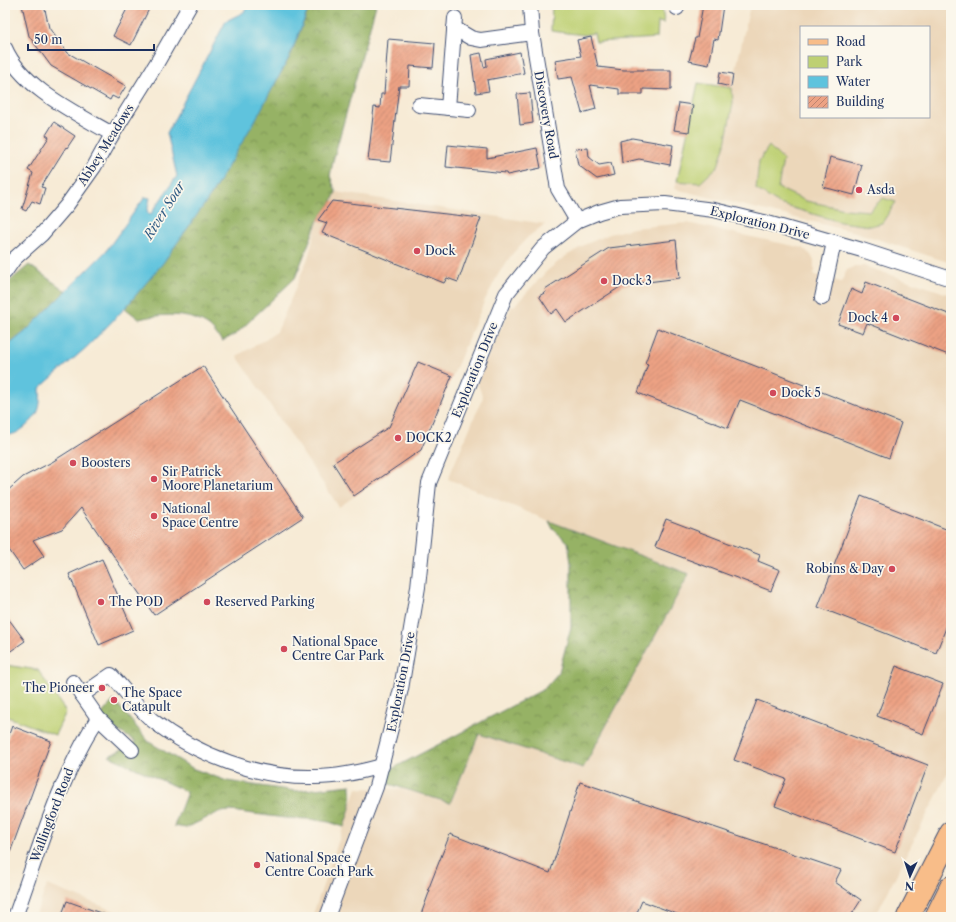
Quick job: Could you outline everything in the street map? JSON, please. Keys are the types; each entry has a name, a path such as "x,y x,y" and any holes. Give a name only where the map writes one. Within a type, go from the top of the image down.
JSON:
{"main road":[{"path":"908,917 951,833"},
{"path":"936,917 951,887"}],"street":[{"name":"Abbey Meadows","path":"5,272 10,254 42,234 67,205 94,167 112,134 158,61 190,5"},
{"name":"Discovery Road","path":"530,5 532,33 558,189 577,221"},
{"path":"448,108 455,23 471,38 482,40 532,33"},
{"path":"7,56 37,87 112,134"},
{"path":"419,105 469,110"},
{"name":"Exploration Drive","path":"327,917 361,828 382,766 401,689 416,603 429,483 506,294 543,248 577,221 620,206 665,204 714,210 764,222 834,242 951,279"},
{"path":"822,298 834,242"},
{"path":"82,695 111,675 150,719 176,737 236,766 296,777 316,777 357,772 382,766"},
{"path":"73,682 98,718 132,750"},
{"name":"Wallingford Road","path":"15,917 66,775 84,740 98,718"}],"shaded area":[{"path":"750,5 951,5 951,263 855,232 675,189 698,83 732,88"},
{"path":"336,192 545,224 528,237 513,253 499,273 484,302 421,450 339,507 237,356 277,332 308,258 318,220 332,201"},
{"path":"687,223 803,248 811,255 814,261 814,275 841,282 847,270 855,266 864,266 951,295 951,767 875,917 312,917 357,788 406,789 450,803 479,734 583,768 689,574 549,521 448,479 483,397 478,385 479,376 512,306 514,306 547,271 563,258 586,244 610,234 633,228"},
{"path":"47,885 130,917 35,917"}],"green space":[{"path":"310,5 376,5 333,161 330,176 336,192 332,201 318,220 295,278 236,334 222,341 213,329 201,321 193,318 166,315 139,319 125,308 211,195 290,56"},
{"path":"552,5 662,5 664,23 658,22 657,38 596,42 594,33 584,35 551,31"},
{"path":"698,83 732,88 733,103 725,144 718,166 700,183 677,181"},
{"path":"769,146 783,160 778,188 806,201 845,209 869,211 883,198 896,202 882,223 870,226 840,222 779,204 756,189 759,161"},
{"path":"29,265 66,291 26,331 5,348 5,285"},
{"path":"549,521 689,574 583,768 479,734 450,803 386,783 388,771 544,689 559,672 571,627 571,563 568,542 553,529"},
{"path":"5,665 38,670 66,712 55,735 5,716"},
{"path":"114,700 149,742 194,769 227,781 295,791 351,785 351,805 344,827 329,822 309,819 285,818 231,811 219,812 186,828 174,826 187,792 109,756 136,742 98,718"}],"water":[{"name":"River Soar","path":"247,5 310,5 290,56 257,117 211,195 163,263 125,308 88,346 40,388 40,405 34,418 18,432 11,435 5,435 5,348 26,331 106,251 145,197 150,198 147,212 150,215 177,176 167,133 226,21 244,12"}],"building":[{"path":"22,5 44,5 49,28 68,53 126,86 118,99 112,96 110,100 51,66 29,36"},
{"path":"129,5 151,5 131,45 113,36"},
{"path":"703,5 723,5 718,40 714,39 709,65 689,61 695,38 697,38"},
{"path":"591,37 598,67 624,70 671,70 671,90 643,89 643,94 619,94 619,89 590,85 596,109 582,113 572,77 558,79 555,60 581,56 577,40"},
{"path":"388,39 435,43 433,68 410,66 409,86 399,86 390,162 368,160 374,107 380,108 381,94 384,94"},
{"path":"520,52 524,73 487,80 489,91 476,93 471,55 481,53 484,67 487,66 486,59"},
{"path":"720,72 733,74 731,87 718,84"},
{"path":"530,93 533,123 520,125 517,94"},
{"path":"679,103 693,105 689,132 674,130"},
{"path":"54,122 75,136 67,148 66,147 41,187 45,188 40,204 32,201 26,211 22,209 33,173 28,170 49,137 46,135"},
{"path":"632,138 673,145 670,165 639,159 622,163 620,141"},
{"path":"448,145 487,149 487,158 537,148 541,168 507,175 506,173 446,167"},
{"path":"588,148 589,157 599,165 611,163 614,175 597,179 578,165 575,149"},
{"path":"830,157 862,165 854,195 823,187"},
{"name":"Dock","path":"332,201 481,218 458,282 447,278 444,283 322,233 327,223 318,220"},
{"name":"Dock 3","path":"676,240 680,278 623,285 566,322 557,309 551,314 539,296 546,292 545,289 609,248"},
{"name":"Dock 4","path":"866,282 951,315 951,356 867,323 863,333 838,324 851,289 862,294"},
{"name":"Dock 5","path":"658,328 901,423 889,458 740,400 728,428 638,393 648,364 645,363"},
{"name":"DOCK2","path":"418,362 452,376 421,450 354,496 333,463 389,427"},
{"path":"203,366 303,517 154,615 81,508 62,529 33,540 44,556 23,570 5,544 5,493 23,477 52,462"},
{"name":"Robins & Day","path":"861,496 951,531 951,615 936,653 818,607"},
{"path":"666,519 760,555 758,561 780,570 771,591 655,547"},
{"name":"The POD","path":"102,559 133,630 99,645 69,574"},
{"path":"5,614 25,641 5,655"},
{"path":"896,666 943,684 923,734 877,716"},
{"path":"757,700 928,765 895,852 775,806 786,779 734,760"},
{"path":"12,726 51,741 7,861 5,861 5,745"},
{"path":"580,782 841,870 835,882 861,900 850,917 685,917 642,901 635,917 420,917 430,890 428,890 450,834 550,873"},
{"path":"67,901 106,915 105,917 61,917"}],"place":[{"name":"Asda","path":"859,190"},
{"name":"Dock","path":"417,251"},
{"name":"Dock 3","path":"604,281"},
{"name":"Dock 4","path":"896,318"},
{"name":"Dock 5","path":"773,393"},
{"name":"DOCK2","path":"398,438"},
{"name":"Boosters","path":"73,463"},
{"name":"Sir Patrick Moore Planetarium","path":"154,479"},
{"name":"National Space Centre","path":"154,516"},
{"name":"Robins & Day","path":"892,569"},
{"name":"The POD","path":"101,602"},
{"name":"Reserved Parking","path":"207,602"},
{"name":"National Space Centre Car Park","path":"284,649"},
{"name":"The Pioneer","path":"102,688"},
{"name":"The Space Catapult","path":"114,700"},
{"name":"National Space Centre Coach Park","path":"257,865"}]}
